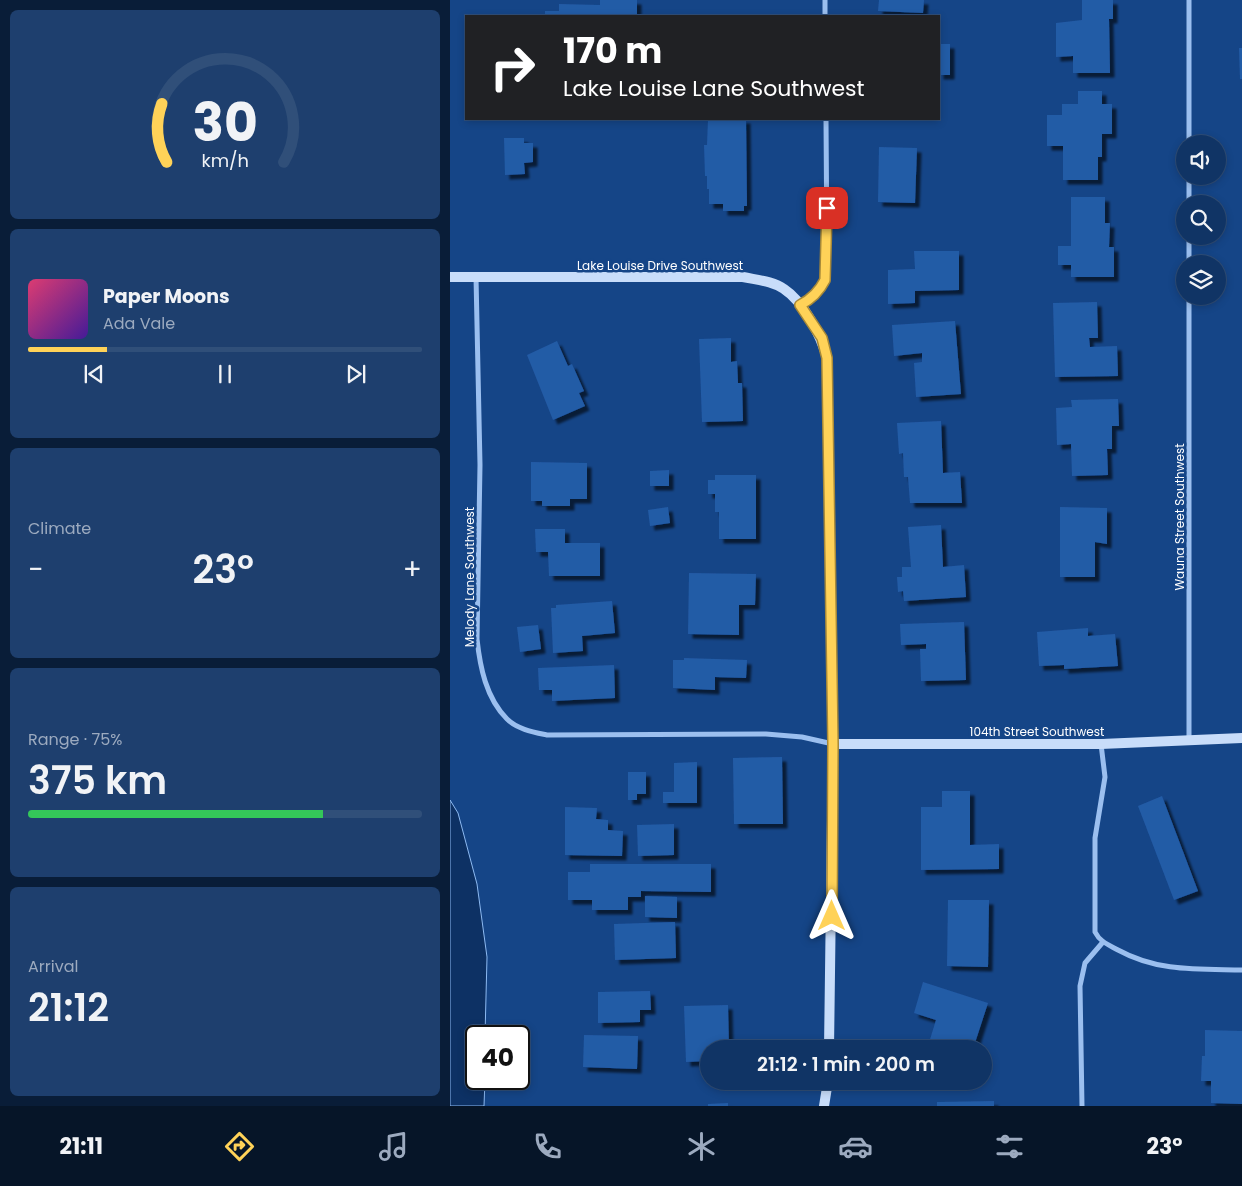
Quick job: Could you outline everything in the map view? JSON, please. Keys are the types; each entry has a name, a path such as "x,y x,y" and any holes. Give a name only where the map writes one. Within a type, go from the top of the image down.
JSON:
{"street":[{"path":"825,0 825,15"},
{"path":"1189,0 1189,135"},
{"path":"800,305 810,300 825,280 827,262 826,120"},
{"name":"Lake Louise Drive Southwest","path":"450,277 743,277 783,288 800,305 822,338 827,358 833,744 829,1040"},
{"name":"Melody Lane Southwest","path":"476,278 480,465 477,639 479,661 489,692 508,720 525,730 547,735 766,734 802,737 833,744"},
{"name":"Wauna Street Southwest","path":"1189,305 1189,739"},
{"name":"104th Street Southwest","path":"833,744 1101,744 1242,738"},
{"path":"1101,744 1105,777 1095,838 1095,932 1103,942 1132,958 1151,965 1242,970"},
{"path":"1082,1106 1080,986 1085,963 1103,942"},
{"path":"824,1106 827,1090"}],"water":[{"path":"450,800 458,813 477,884 487,957 485,1025 465,1025 465,1090 485,1090 484,1106 450,1106"}],"building":[{"path":"600,0 637,0 637,15 545,15 545,11 559,11 559,4 600,5"},
{"path":"879,0 924,0 923,13 878,11"},
{"path":"1082,0 1113,0 1113,19 1109,19 1110,73 1073,73 1073,56 1056,57 1056,23 1082,20"},
{"path":"940,44 950,44 950,75 940,75"},
{"path":"1239,48 1242,48 1242,79 1240,79"},
{"path":"1078,91 1102,91 1102,104 1112,104 1112,134 1102,134 1102,157 1098,157 1098,180 1063,180 1063,146 1047,146 1047,115 1062,115 1062,104 1078,104"},
{"path":"708,120 746,120 747,206 744,206 744,211 723,211 723,204 709,204 709,189 707,189 707,176 705,176 704,145 707,145"},
{"path":"504,138 524,138 524,143 533,143 533,162 524,163 525,174 505,175"},
{"path":"879,147 917,148 915,203 878,202"},
{"path":"1071,197 1105,197 1105,223 1110,223 1109,247 1114,247 1114,277 1071,277 1071,265 1058,265 1058,246 1071,246"},
{"path":"914,251 959,251 959,290 915,291 915,303 888,304 888,270 915,269"},
{"path":"1097,302 1098,338 1089,338 1090,347 1117,346 1118,376 1055,377 1053,303"},
{"path":"955,321 961,394 916,397 914,363 922,362 922,353 894,356 892,325"},
{"path":"731,338 731,362 737,361 738,383 742,383 743,421 702,422 699,339"},
{"path":"557,341 568,366 572,364 584,391 579,393 585,406 553,420 527,355"},
{"path":"1118,399 1119,426 1112,426 1112,449 1107,449 1108,475 1072,476 1071,444 1057,445 1056,408 1072,407 1071,400"},
{"path":"941,421 943,473 960,472 962,503 910,503 908,477 904,477 903,453 899,454 897,423"},
{"path":"531,462 587,463 587,499 570,499 570,506 542,506 542,501 531,501"},
{"path":"669,470 669,486 650,486 650,471"},
{"path":"715,475 756,475 756,539 719,539 719,512 715,512 715,494 708,494 708,480 715,480"},
{"path":"668,507 670,523 650,526 648,510"},
{"path":"1060,507 1107,508 1107,544 1095,542 1095,577 1060,577"},
{"path":"941,525 943,567 964,565 966,597 904,601 903,591 898,592 897,577 902,577 902,567 911,567 908,527"},
{"path":"535,529 565,529 565,543 600,543 600,576 549,576 548,552 536,552"},
{"path":"689,573 756,574 755,605 739,605 739,635 688,634"},
{"path":"612,601 615,633 582,636 583,651 553,653 551,608 556,608 556,605"},
{"path":"964,622 966,680 921,681 920,649 926,649 926,644 901,645 900,624"},
{"path":"538,625 541,649 520,652 517,627"},
{"path":"1088,628 1088,636 1115,634 1118,666 1064,669 1064,665 1039,666 1037,632"},
{"path":"684,658 747,660 746,678 715,677 715,690 673,688 673,660 684,660"},
{"path":"614,665 615,698 552,701 552,690 539,690 538,668"},
{"path":"782,757 783,824 734,824 733,758"},
{"path":"697,762 697,803 663,803 663,792 674,792 674,763"},
{"path":"628,772 646,772 646,794 637,794 637,800 628,800"},
{"path":"942,791 970,791 970,845 999,844 999,869 921,870 921,807 942,807"},
{"path":"1162,796 1198,891 1174,900 1138,806"},
{"path":"565,807 597,808 596,819 608,820 608,830 623,831 622,856 565,855"},
{"path":"674,824 674,855 638,856 637,825"},
{"path":"590,864 711,864 711,892 641,891 641,897 628,897 628,910 592,910 592,900 568,900 568,872 590,872"},
{"path":"645,896 677,897 677,918 645,917"},
{"path":"948,900 989,900 988,967 947,966"},
{"path":"675,922 676,958 615,960 614,924"},
{"path":"923,982 988,1003 976,1040 930,1040 936,1020 914,1013"},
{"path":"650,991 651,1010 640,1010 640,1022 598,1023 598,992"},
{"path":"728,1005 729,1040 700,1040 700,1061 686,1062 684,1006"},
{"path":"1205,1030 1242,1031 1242,1104 1211,1103 1211,1081 1201,1081 1202,1056 1205,1056"},
{"path":"584,1035 638,1036 637,1069 583,1067"},
{"path":"994,1101 994,1106 937,1106 937,1102"},
{"path":"728,1103 728,1106 708,1106 708,1104"}],"route":[{"path":"827,208 825,280 810,300 800,305 822,338 827,358 833,744 832,916"}]}
